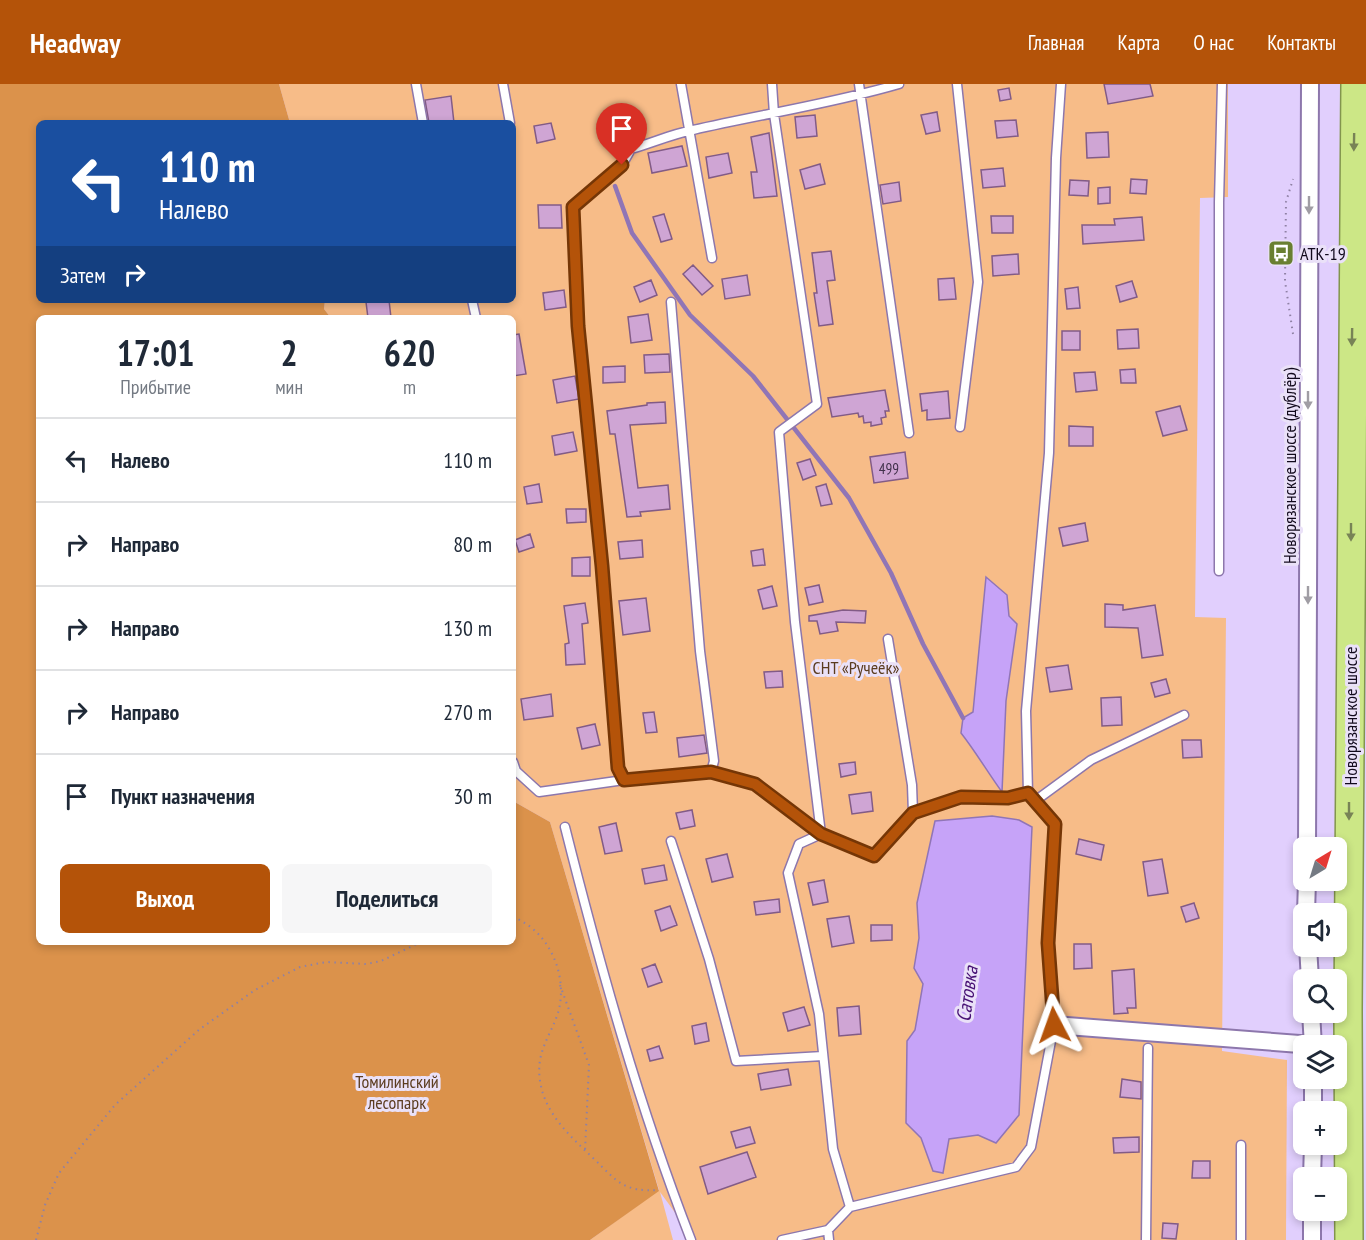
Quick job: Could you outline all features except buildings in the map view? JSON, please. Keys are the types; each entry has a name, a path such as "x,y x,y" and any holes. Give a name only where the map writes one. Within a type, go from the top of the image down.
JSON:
{"highway":[{"name":"Новорязанское шоссе","path":"1349,1240 1348,976 1355,84"}],"street":[{"name":"Новорязанское шоссе (дублёр)","path":"1307,837 1310,84"},
{"path":"1054,1025 1293,1043"},
{"path":"1312,1221 1312,1240"}],"lane":[{"path":"416,84 422,120"},
{"path":"503,84 509,120"},
{"path":"681,84 712,258"},
{"path":"772,84 774,114 817,404 779,432 795,622 821,834"},
{"path":"858,84 909,433"},
{"path":"624,780 618,768 602,566 578,326 573,207 622,165 631,149 691,130 860,95 899,84"},
{"path":"957,84 978,282 960,427"},
{"path":"782,1240 828,1230 850,1207 1016,1167 1031,1147 1054,1025 1048,943 1055,824 1028,793 1026,711 1049,453 1056,158 1061,84"},
{"path":"1219,571 1219,202 1222,84"},
{"path":"671,302 699,640 714,761 711,772"},
{"path":"888,639 912,784 913,813"},
{"path":"1035,801 1091,760 1184,715"},
{"path":"516,771 539,792 624,780 711,772 755,784 821,834 874,856 913,813 961,797 1008,798 1028,793"},
{"path":"565,827 593,938 671,1190 690,1240"},
{"path":"821,834 799,844 788,873 819,1014 833,1149 850,1207"},
{"path":"671,841 709,959 735,1061 823,1056"},
{"path":"1146,1240 1148,1048"},
{"path":"1241,1145 1242,1240"},
{"path":"828,1230 829,1240"}],"path":[{"path":"1293,337 1284,281 1286,202 1295,173"},
{"path":"516,919 525,922 545,941 552,954 559,982 589,1065 585,1151"},
{"path":"36,1240 45,1205 59,1173 115,1105 200,1029 255,990 300,967 326,962 366,964 381,961 415,945"},
{"path":"559,982 560,997 557,1015 543,1045 539,1062 543,1095 550,1110 564,1131 620,1184 638,1191 671,1190"}],"green space":[{"name":"Томилинский лесопарк","path":"0,84 279,84 289,120 36,120 36,303 325,303 324,309 329,315 36,315 36,945 516,945 516,803 550,822 659,1191 590,1240 0,1240"},
{"name":"СНТ «Ручеёк»","path":"279,84 1228,84 1228,197 1200,198 1195,617 1226,618 1222,1051 1287,1060 1286,1240 695,1240 660,1192 673,1240 590,1240 659,1190 550,822 516,803 516,315 329,315 324,309 325,303 516,303 516,120 289,120"}],"water":[{"path":"986,577 1007,595 1009,616 1017,624 1006,701 1002,792 961,733 963,718 973,712"},
{"name":"Сатовка","path":"992,816 1019,820 1032,827 1019,1115 996,1143 978,1135 949,1139 943,1173 933,1171 921,1138 906,1123 907,1041 915,1030 923,984 914,968 919,938 917,903 935,821"}],"waterway":[{"path":"615,186 632,233 690,315 753,376 849,498 891,573 923,644 963,718"}],"place":[{"name":"АТК-19","path":"1281,253"}],"route":[{"path":"622,165 573,207 578,326 602,566 618,768 624,780 711,772 755,784 821,834 874,856 913,813 961,797 1008,798 1028,793 1055,824 1048,943 1054,1025"}]}
